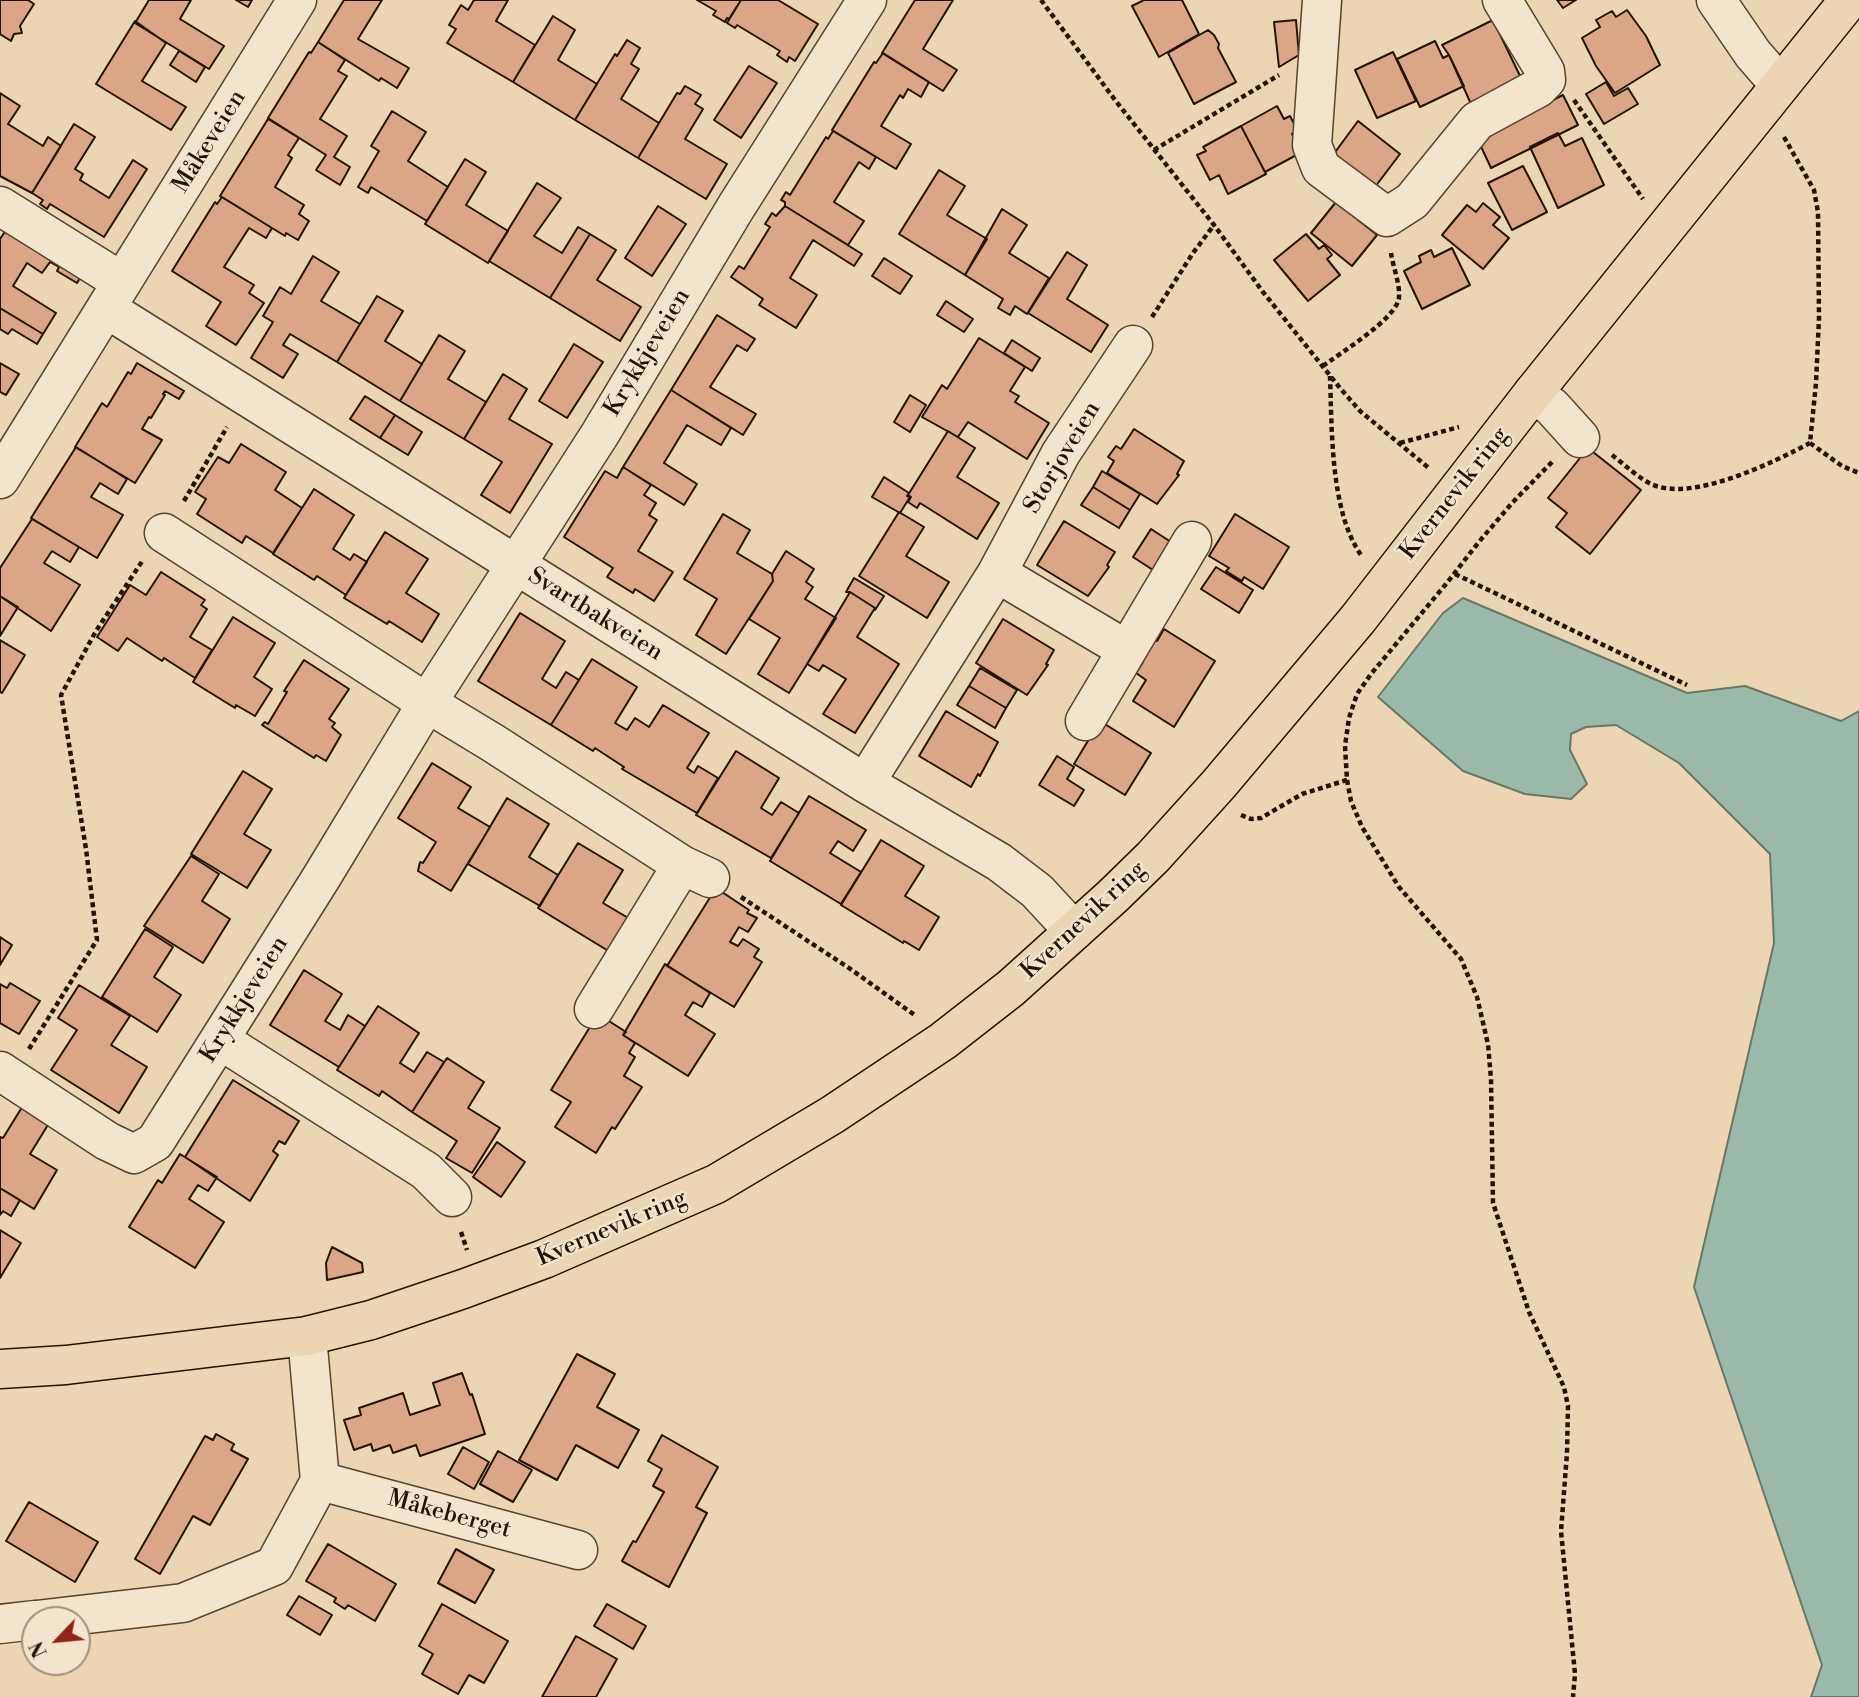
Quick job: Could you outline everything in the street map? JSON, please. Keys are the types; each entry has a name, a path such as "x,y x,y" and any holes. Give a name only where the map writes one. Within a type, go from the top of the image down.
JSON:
{"main road":[{"name":"Kvernevik ring","path":"0,1368 66,1365 307,1336 371,1320 544,1259 716,1184 832,1115 943,1041 1011,988 1153,858 1219,784 1358,619 1533,393 1849,0"}],"street":[{"name":"Måkeveien","path":"0,480 297,0"},
{"name":"Krykkjeveien","path":"7,1069 107,1140 134,1154 155,1142 426,703 600,434 743,196 867,0"},
{"path":"1322,0 1312,145 1321,168 1387,217 1412,201 1476,121 1538,89 1546,80 1545,71 1502,0"},
{"path":"1718,4 1762,37 1785,78"},
{"path":"0,206 114,296"},
{"name":"Svartbakveien","path":"114,296 245,396 864,783 999,862 1037,891 1074,930"},
{"name":"Storjoveien","path":"864,783 997,573 1061,453 1133,345"},
{"path":"1533,393 1552,407 1580,438"},
{"path":"164,533 426,703 696,871 594,1009"},
{"path":"1085,721 1192,541"},
{"path":"997,573 1127,650"},
{"path":"220,1040 426,1171 452,1197"},
{"path":"91,1614 183,1603 274,1566 320,1482 307,1336"},
{"name":"Måkeberget","path":"320,1482 578,1550"},
{"path":"0,1624 21,1622"}],"path":[{"path":"1041,0 1330,376 1360,411 1431,469"},
{"path":"1154,150 1319,51"},
{"path":"1546,80 1564,86 1651,209"},
{"path":"1784,136 1814,190 1818,212 1817,357 1810,443"},
{"path":"1133,345 1214,225"},
{"path":"1323,366 1393,312 1398,305 1399,293"},
{"path":"1330,376 1332,431 1341,514 1356,547 1368,564"},
{"path":"164,533 245,396"},
{"path":"1399,443 1467,425"},
{"path":"1573,1697 1574,1674 1560,1531 1568,1406 1564,1387 1529,1312 1493,1203 1488,1044 1477,997 1461,959 1399,887 1379,858 1358,819 1346,780 1345,746 1348,727 1357,694 1387,653 1512,503 1566,446 1580,438 1591,439 1653,485 1677,488 1707,485 1737,477 1766,467 1810,443"},
{"path":"1810,443 1842,466 1859,473"},
{"path":"1455,574 1687,685"},
{"path":"7,1069 97,940 86,849 61,695 96,631 128,582"},
{"path":"1219,784 1238,813 1251,819 1261,818 1302,794 1346,780"},
{"path":"696,871 849,968 916,1016"}],"shaded area":[{"path":"1463,598 1687,693 1745,686 1841,721 1859,711 1859,1697 1811,1697 1822,1665 1694,1287 1774,943 1770,854 1679,763 1616,725 1586,727 1571,734 1570,750 1587,784 1571,799 1525,794 1463,771 1378,697 1443,613"}],"building":[{"path":"0,0 28,0 34,4 20,26 22,33 14,34 11,41 0,34"},
{"path":"149,0 191,0 180,19 224,46 209,69 135,23"},
{"path":"236,0 252,0 248,7"},
{"path":"344,0 382,0 358,39 409,68 397,88 381,78 379,81 318,42"},
{"path":"474,0 508,0 496,21 535,45 513,82 447,43 456,29 449,25 461,5 468,10"},
{"path":"697,0 741,0 725,22 713,15 716,11"},
{"path":"741,0 778,0 818,24 795,61 789,57 787,62 777,55 780,51 737,25 735,28 727,23"},
{"path":"915,0 953,0 923,49 957,70 943,91 882,53"},
{"path":"1144,0 1182,0 1199,34 1159,57 1132,6"},
{"path":"1557,0 1576,0 1563,8"},
{"path":"1627,10 1646,36 1660,65 1615,93 1596,66 1582,38 1600,27 1596,20 1612,11 1616,17"},
{"path":"553,16 575,30 558,60 597,84 575,120 513,82"},
{"path":"1296,20 1299,55 1279,67 1274,22"},
{"path":"1493,20 1522,80 1471,104 1442,45"},
{"path":"135,21 166,43 142,81 186,107 171,130 96,84"},
{"path":"1208,30 1219,44 1218,48 1236,82 1194,104 1168,53"},
{"path":"627,40 640,48 631,64 639,69 621,99 659,123 638,158 575,120 615,54 617,56"},
{"path":"1435,41 1443,58 1449,55 1464,86 1420,107 1397,59"},
{"path":"318,42 345,60 338,71 347,76 320,119 347,136 334,157 350,167 340,185 316,170 326,155 268,118"},
{"path":"179,51 205,67 196,82 170,65"},
{"path":"1393,52 1416,101 1377,118 1355,70"},
{"path":"883,53 929,82 921,97 908,89 903,98 900,95 881,126 911,144 896,169 832,130 874,62 876,63"},
{"path":"749,66 777,83 741,138 714,120"},
{"path":"1606,82 1614,96 1628,88 1638,104 1604,124 1586,94"},
{"path":"685,86 701,95 695,104 703,109 685,139 727,164 706,199 638,158 677,93 680,94"},
{"path":"0,93 20,106 8,124 43,146 48,137 61,146 32,193 0,176"},
{"path":"1563,95 1578,125 1491,168 1477,138"},
{"path":"1277,106 1284,119 1290,116 1298,131 1292,134 1302,152 1265,172 1241,126"},
{"path":"392,111 426,132 408,161 448,187 427,221 371,187 368,193 358,187 379,151 371,146"},
{"path":"268,119 299,138 288,155 292,158 275,187 304,205 299,214 309,221 298,240 286,233 285,236 220,196"},
{"path":"1358,121 1400,154 1375,187 1333,155"},
{"path":"74,124 95,137 75,169 83,174 80,180 109,198 133,160 147,169 104,237 50,204 47,209 40,204 43,200 32,193"},
{"path":"1241,126 1266,174 1228,194 1219,175 1210,180 1197,155 1206,151 1203,147"},
{"path":"833,131 876,157 869,169 859,162 834,202 864,221 848,245 785,206 785,202 781,200 786,192 790,195 826,137 828,139"},
{"path":"1558,133 1565,146 1582,138 1604,185 1558,208 1530,147"},
{"path":"465,159 486,172 466,205 508,231 488,263 425,224"},
{"path":"1523,166 1547,212 1512,230 1488,183"},
{"path":"939,170 965,186 947,215 987,239 965,275 899,234"},
{"path":"537,183 561,198 534,236 562,253 578,227 590,234 550,298 489,261"},
{"path":"222,197 272,228 266,238 249,228 224,267 254,285 249,293 264,303 236,345 206,326 221,302 172,271 215,202 217,204"},
{"path":"1336,202 1377,235 1352,266 1311,233"},
{"path":"1483,203 1500,217 1493,225 1509,238 1483,269 1442,235 1467,205 1476,212"},
{"path":"658,206 686,224 652,276 625,258"},
{"path":"785,206 862,254 854,266 813,240 790,278 817,295 796,328 759,305 763,299 731,277 739,266 744,269 770,227 765,224 772,213 776,216"},
{"path":"1002,209 1027,225 1009,253 1049,278 1027,314 1015,306 1010,315 998,308 1003,299 965,275"},
{"path":"8,227 83,273 77,283 57,271 59,267 50,262 42,273 27,263 13,286 56,313 43,334 0,308 0,239"},
{"path":"590,234 616,250 597,280 641,307 620,341 550,298"},
{"path":"1306,234 1319,249 1324,245 1332,255 1327,259 1340,275 1308,301 1274,260"},
{"path":"1452,248 1470,285 1422,309 1404,271 1421,262 1419,256 1431,250 1434,257"},
{"path":"1067,252 1087,265 1067,299 1108,325 1091,352 1028,313"},
{"path":"313,256 339,272 321,301 360,324 337,362 290,334 283,345 298,354 283,378 251,358 273,322 263,316 280,287 291,294"},
{"path":"884,258 912,276 900,294 872,276"},
{"path":"377,296 403,311 385,341 422,364 400,401 337,362"},
{"path":"946,301 973,319 964,332 937,315"},
{"path":"0,308 43,334 37,344 12,329 8,334 0,329"},
{"path":"717,315 755,339 747,351 737,345 710,387 756,414 743,435 671,390"},
{"path":"439,335 465,351 448,379 486,402 464,439 400,401"},
{"path":"979,338 1025,367 1010,391 1019,396 1015,402 1049,423 1027,459 968,422 958,437 922,417 942,385 947,389"},
{"path":"1012,340 1040,358 1032,371 1004,353"},
{"path":"574,344 603,362 567,418 539,401"},
{"path":"0,363 19,374 6,395 0,392"},
{"path":"137,363 184,391 179,399 165,391 142,429 162,440 135,483 75,447 102,403 107,407 128,372 131,374"},
{"path":"503,374 527,389 509,419 552,444 510,513 481,495 502,462 464,439"},
{"path":"671,390 731,428 721,445 687,425 664,463 697,484 684,505 623,467"},
{"path":"910,395 926,405 910,432 894,422"},
{"path":"365,396 395,415 380,438 350,419"},
{"path":"395,415 422,432 408,455 380,438"},
{"path":"1134,429 1184,461 1177,474 1179,475 1157,504 1107,473 1114,461 1108,457 1116,446 1121,449"},
{"path":"948,431 975,448 957,477 999,503 977,539 920,503 917,508 908,502 911,497 908,495"},
{"path":"241,444 286,472 275,490 302,508 273,553 246,536 242,543 197,514 206,499 195,492 218,457 229,463"},
{"path":"76,447 127,479 118,494 100,483 91,497 123,515 97,558 31,518"},
{"path":"1588,448 1641,490 1590,554 1556,527 1567,513 1548,498"},
{"path":"623,467 651,485 644,495 656,503 649,515 657,520 638,551 673,572 654,601 635,589 633,593 607,577 613,568 564,537 605,471 617,478"},
{"path":"1102,471 1140,494 1130,510 1093,487"},
{"path":"884,477 909,493 907,496 910,497 900,513 872,497"},
{"path":"1093,487 1130,510 1119,528 1081,505"},
{"path":"314,489 354,515 333,549 350,560 354,554 367,562 346,595 317,576 314,580 273,554"},
{"path":"899,512 924,527 906,556 949,582 927,618 859,576"},
{"path":"723,514 750,530 737,553 772,574 773,581 726,654 696,635 717,599 684,579"},
{"path":"1235,514 1289,547 1263,589 1244,577 1242,581 1226,571 1229,568 1209,556"},
{"path":"32,519 79,547 70,562 52,551 44,563 80,585 51,631 0,596 0,568"},
{"path":"1064,521 1115,552 1107,565 1109,567 1088,596 1037,565"},
{"path":"1151,529 1171,542 1153,570 1133,557"},
{"path":"385,532 428,559 406,593 439,614 422,642 344,598"},
{"path":"786,551 814,569 806,582 813,587 805,599 836,618 789,693 758,674 780,638 749,619 773,581 772,574"},
{"path":"1216,567 1253,590 1239,613 1201,589"},
{"path":"161,572 205,600 201,605 207,609 190,637 212,650 195,678 127,638 118,651 97,637 130,585 146,595"},
{"path":"854,578 884,596 875,610 850,592 846,592"},
{"path":"850,592 875,608 857,637 899,664 855,733 823,714 846,679 823,665 819,671 807,664"},
{"path":"0,596 18,607 0,636"},
{"path":"520,613 565,641 542,679 556,688 566,672 579,680 551,725 478,681"},
{"path":"233,617 275,643 254,677 272,689 255,716 236,705 235,708 193,682"},
{"path":"1003,619 1054,650 1046,664 1048,665 1027,695 976,663"},
{"path":"1164,629 1215,661 1174,727 1133,701 1146,680 1136,673 1143,662 1139,659 1152,638 1157,641"},
{"path":"0,640 25,655 2,693 0,692"},
{"path":"592,659 637,687 615,723 627,730 635,718 649,727 663,705 709,733 687,768 694,773 698,766 718,778 697,813 622,769 624,767 595,748 593,751 551,725"},
{"path":"304,660 349,689 329,719 335,723 332,727 341,735 326,761 316,755 314,758 262,725 265,722 268,724 287,692 284,691"},
{"path":"980,668 1017,690 1006,708 969,686"},
{"path":"969,686 1006,708 995,728 957,705"},
{"path":"946,711 998,742 971,787 919,756"},
{"path":"1100,721 1151,753 1125,795 1074,764"},
{"path":"736,751 779,778 761,808 772,815 781,802 799,813 771,858 696,815"},
{"path":"1057,756 1074,767 1067,779 1084,790 1074,806 1039,785"},
{"path":"432,763 471,787 458,808 490,827 451,891 418,871 420,862 423,863 436,842 398,818"},
{"path":"243,771 272,789 244,834 271,850 247,888 191,854"},
{"path":"809,796 866,830 853,851 838,841 830,853 861,872 841,904 770,861"},
{"path":"507,798 549,824 529,857 558,875 540,906 468,864"},
{"path":"881,840 924,866 905,896 939,917 919,950 841,905"},
{"path":"578,843 623,870 603,903 635,922 615,955 538,908"},
{"path":"191,856 219,874 202,901 230,919 203,963 144,926"},
{"path":"716,888 757,918 748,932 739,927 730,942 738,946 743,939 759,949 754,957 762,962 734,1007 667,966"},
{"path":"145,929 173,947 154,977 181,995 157,1032 102,997"},
{"path":"0,937 12,945 0,965"},
{"path":"665,964 710,993 702,1007 693,1002 685,1015 715,1034 688,1076 623,1035"},
{"path":"304,970 342,994 325,1021 340,1030 348,1015 365,1026 339,1067 270,1025"},
{"path":"10,983 40,1001 19,1034 0,1023 0,984 7,988"},
{"path":"79,985 130,1016 111,1045 147,1067 119,1113 51,1070 77,1030 58,1018"},
{"path":"378,1006 419,1033 400,1063 414,1072 427,1052 444,1062 412,1112 382,1091 379,1096 337,1070"},
{"path":"598,1014 626,1032 623,1035 635,1043 629,1053 635,1057 624,1076 642,1087 596,1153 555,1127 571,1102 551,1090"},
{"path":"447,1058 484,1082 468,1108 500,1128 472,1173 446,1158 457,1141 412,1112"},
{"path":"233,1080 299,1121 285,1144 279,1141 273,1151 278,1155 250,1201 185,1157"},
{"path":"24,1104 51,1120 30,1154 57,1170 34,1209 0,1188 0,1137 3,1138"},
{"path":"497,1142 525,1162 501,1197 473,1177"},
{"path":"180,1154 217,1177 208,1191 198,1185 189,1199 224,1222 195,1268 129,1227 158,1180 162,1183"},
{"path":"0,1188 20,1200 11,1216 3,1211 0,1215"},
{"path":"0,1230 21,1243 0,1278"},
{"path":"332,1247 362,1263 363,1272 327,1280 326,1263"},
{"path":"577,1354 615,1374 597,1407 639,1430 618,1468 576,1445 557,1480 519,1460"},
{"path":"462,1373 485,1434 420,1456 416,1445 393,1453 390,1445 373,1451 371,1444 354,1450 344,1420 361,1415 359,1408 403,1393 410,1415 440,1405 433,1383"},
{"path":"216,1434 234,1444 231,1450 248,1459 210,1525 193,1516 160,1574 135,1559 205,1436 213,1440"},
{"path":"662,1435 718,1467 696,1507 707,1513 669,1587 622,1561 664,1492 653,1486 662,1469 648,1461"},
{"path":"463,1447 489,1462 474,1489 448,1474"},
{"path":"498,1451 532,1470 513,1502 480,1484"},
{"path":"29,1502 98,1542 75,1582 6,1541"},
{"path":"328,1544 396,1584 375,1621 348,1605 345,1609 334,1602 336,1598 306,1581"},
{"path":"456,1549 494,1570 475,1603 438,1583"},
{"path":"299,1596 332,1615 320,1635 287,1615"},
{"path":"442,1604 508,1641 484,1683 469,1675 458,1694 422,1674 433,1654 419,1646"},
{"path":"607,1604 646,1626 633,1649 594,1626"},
{"path":"576,1636 617,1659 596,1697 542,1697"}]}
